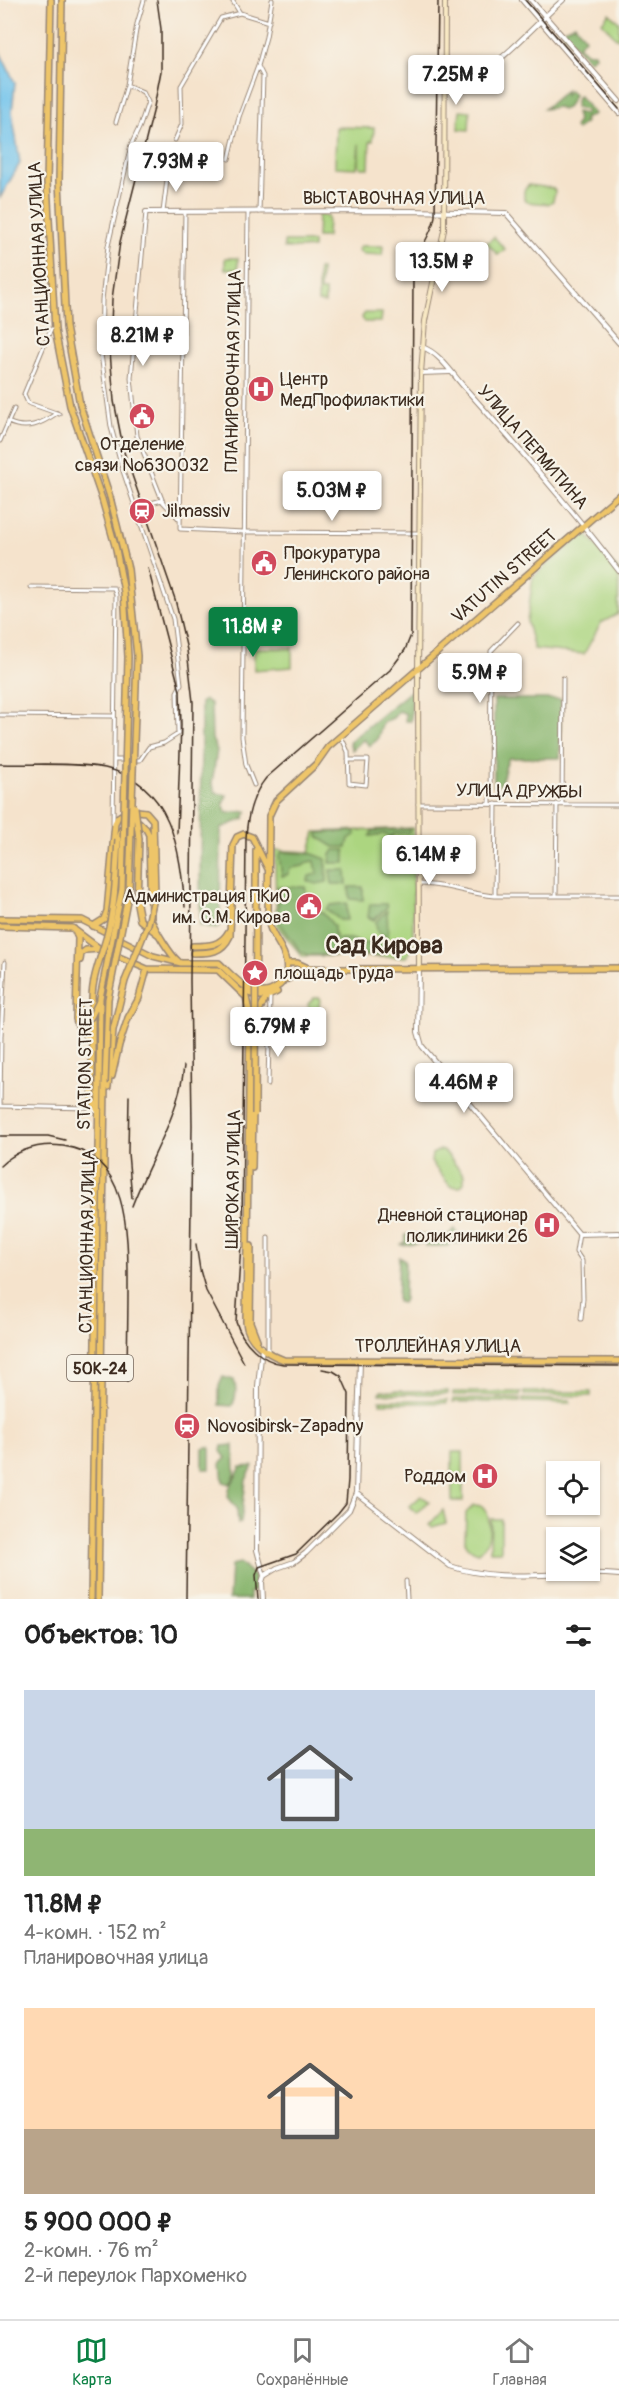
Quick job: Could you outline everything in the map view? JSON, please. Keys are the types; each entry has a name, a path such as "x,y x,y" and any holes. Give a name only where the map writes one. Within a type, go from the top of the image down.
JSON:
{"main road":[{"name":"STATION STREET","path":"51,0 48,182 55,330 70,406 102,499 116,549 125,601 129,657 122,889 100,998 102,1084 91,1599"},
{"name":"STATION STREET","path":"62,0 59,181 66,327 80,405 110,497 128,569 137,656 129,898 108,999 98,1113 101,1136"},
{"path":"419,968 418,669 421,373 425,321 444,230 445,0"},
{"name":"VATUTIN STREET","path":"269,873 269,816 276,801 316,764 328,747 619,495"},
{"path":"132,794 140,839 137,904 140,920 144,926 163,937"},
{"path":"91,926 101,923 107,911 113,831 118,817 129,810 141,810 151,816 154,825 155,894 148,924 125,981 113,1030 108,1095"},
{"path":"92,1047 94,980 110,924 118,839 122,828 129,823 139,822 147,829 151,919 155,929 163,937 168,951 179,963"},
{"path":"193,953 220,950 228,940 231,923 234,841 241,834 250,835 254,839 256,848 255,1114 252,1128"},
{"path":"256,848 269,873 268,924 287,953 288,979"},
{"path":"0,919 82,920 153,956 179,963 219,963 239,983 252,991 263,993 270,992 282,983 288,962"},
{"path":"194,946 219,942 226,936 231,923"},
{"path":"0,926 73,929 100,950"},
{"path":"73,929 78,938 76,1023 90,1040 92,1047"},
{"path":"100,998 89,1019 80,1017 81,954 86,950 100,950 147,969 218,970 237,987 252,995 268,996 280,989 288,979 308,968"},
{"path":"288,962 308,968 619,968"},
{"name":"50К-24","path":"101,1136 119,1045 128,1018 136,1006 147,969"},
{"name":"ШИРОКАЯ УЛИЦА","path":"237,987 246,996 249,1005 246,1322 251,1338 262,1346"},
{"name":"ШИРОКАЯ УЛИЦА","path":"262,1346 254,1338 250,1322 252,1128 255,1018 268,996"},
{"name":"50К-24","path":"92,1047 92,1099 98,1113"},
{"name":"СТАНЦИОННАЯ УЛИЦА","path":"98,1599 101,1136"},
{"name":"ТРОЛЛЕЙНАЯ УЛИЦА","path":"262,1346 284,1360 619,1361"}],"street":[{"path":"116,122 127,85 137,24 144,0"},
{"path":"232,0 240,13"},
{"path":"229,159 239,117 258,66 272,0"},
{"path":"522,0 619,113"},
{"path":"531,0 619,101"},
{"path":"445,90 466,83 486,70 563,0"},
{"path":"175,140 182,124 181,86 221,18 240,13 269,22"},
{"path":"258,66 263,76 259,212"},
{"path":"114,760 140,760 149,747 164,743 178,734 177,692 182,684 173,619 128,490 111,426 100,354 102,300 108,246 131,145 140,126 147,102 143,92 127,85"},
{"path":"163,212 168,172"},
{"path":"146,212 131,378 137,436 162,500 180,520"},
{"name":"ВЫСТАВОЧНАЯ УЛИЦА","path":"146,212 506,213 619,343"},
{"path":"185,212 180,529 244,532 420,533"},
{"name":"ПЛАНИРОВОЧНАЯ УЛИЦА","path":"248,212 242,737 246,765 254,786"},
{"path":"8,422 22,427 40,424 58,414 27,403 24,394 51,329"},
{"name":"УЛИЦА ПЕРМИТИНА","path":"422,347 438,357 584,526 619,571"},
{"path":"421,373 450,372"},
{"path":"0,441 14,409"},
{"path":"151,503 162,500"},
{"path":"31,587 114,588 116,595 113,831"},
{"path":"490,804 491,651 518,623"},
{"path":"556,896 563,678"},
{"path":"0,715 114,716"},
{"path":"341,736 348,752 348,760 349,783 366,785 368,760 348,760"},
{"name":"УЛИЦА ДРУЖБЫ","path":"418,804 619,805"},
{"path":"495,896 496,804"},
{"path":"418,884 438,884 476,894 495,896 619,896"},
{"path":"5,962 0,1106 88,1108 98,1113"},
{"path":"419,968 418,1032 422,1046 579,1234 576,1251 582,1261 581,1319"},
{"path":"268,996 268,1085"},
{"path":"579,1234 619,1233"},
{"path":"268,1238 268,1351"},
{"path":"262,1346 258,1386 257,1550 264,1576 263,1599"},
{"path":"264,1576 294,1562 306,1553 350,1510 356,1492 360,1361"},
{"path":"356,1492 450,1566 462,1570 491,1576 619,1575"},
{"path":"406,1581 407,1599"}],"green space":[{"path":"609,13 619,22 619,39 602,22"},
{"path":"575,24 585,38 578,46 588,53 594,53 595,56 589,60 563,33 564,29"},
{"path":"566,90 565,95 570,90 574,95 567,108 544,109"},
{"path":"579,96 594,114 584,119 585,122 577,130 574,127 578,121 576,112 584,114 587,111 575,107"},
{"path":"460,110 470,111 469,130 458,129"},
{"path":"336,127 374,128 373,141 370,141 369,168 361,168 359,165 359,143 357,168 335,167"},
{"path":"528,185 552,188 555,191 553,201 548,204 527,202 524,199 524,191"},
{"path":"318,215 328,216 327,237 317,237"},
{"path":"494,237 505,249 498,255 487,243"},
{"path":"284,242 313,242 313,248 284,248"},
{"path":"360,246 383,246 382,255 363,254 358,250"},
{"path":"225,258 238,258 238,269 225,269"},
{"path":"318,269 321,269 320,291 325,291 325,303 318,302"},
{"path":"365,313 382,313 381,322 364,322 362,317"},
{"path":"585,533 619,571 618,614 601,623 584,654 534,649 527,622 533,577"},
{"path":"254,648 292,648 292,667 254,670"},
{"path":"412,690 411,721 405,721 406,714 399,711 393,718 383,722 377,740 369,746 364,739 352,750 349,742"},
{"path":"494,699 561,699 560,758 509,758 501,782 494,786"},
{"path":"205,700 211,704 212,739 217,750 212,783 216,793 227,795 223,804 227,813 247,811 244,819 221,828 220,925 216,929 200,925 201,702"},
{"path":"413,828 413,948 406,957 302,956 276,925 275,850 310,852 315,832"},
{"path":"410,829 409,833 394,834 391,837 385,834 370,836 372,831"},
{"path":"355,831 356,834 349,839 347,847 334,847 318,837 318,833"},
{"path":"334,850 345,850 345,863 330,863"},
{"path":"282,852 313,854 326,859 327,882 316,884 308,881 309,876 317,874 315,861 291,868 287,875 282,876 279,856"},
{"path":"330,870 346,870 347,884 332,884"},
{"path":"277,887 305,887 308,900 301,905 302,913 307,916 317,911 322,912 334,926 337,939 350,939 364,943 380,939 383,947 382,955 308,955 301,952 279,922"},
{"path":"349,887 363,887 363,900 350,899"},
{"path":"347,903 347,920 340,920 326,909 331,905"},
{"path":"370,904 386,904 387,907 374,920 368,917"},
{"path":"387,911 387,937 377,932 376,922"},
{"path":"314,998 320,998 319,1009 310,1014 308,1004"},
{"path":"440,1150 445,1152 464,1175 464,1183 460,1187 450,1186 431,1162 432,1154"},
{"path":"455,1229 463,1243 453,1243 453,1238 447,1240 448,1246 425,1246 425,1243 400,1245 405,1242 405,1235 448,1235"},
{"path":"399,1257 405,1260 402,1303 397,1302"},
{"path":"223,1377 234,1380 236,1393 232,1406 219,1405 219,1386"},
{"path":"381,1391 448,1391 448,1394 380,1394"},
{"path":"453,1392 521,1392 520,1396 453,1395"},
{"path":"524,1392 591,1392 591,1396 524,1395"},
{"path":"453,1399 520,1399 520,1402 453,1402"},
{"path":"523,1399 570,1400 570,1403 523,1402"},
{"path":"380,1400 447,1400 447,1403 380,1403"},
{"path":"234,1445 235,1475 230,1484 223,1482 221,1463 226,1458 221,1451 222,1446"},
{"path":"210,1447 210,1469 203,1469 203,1448"},
{"path":"452,1452 463,1452 463,1501 452,1501"},
{"path":"253,1466 246,1480 241,1522 238,1524 237,1508 228,1497 229,1489 241,1467"},
{"path":"421,1496 429,1501 416,1513 410,1506"},
{"path":"474,1505 482,1506 489,1523 486,1544 478,1552 468,1548 465,1541 466,1513"},
{"path":"443,1510 446,1523 432,1527 429,1525"},
{"path":"491,1519 501,1519 501,1551 490,1551"},
{"path":"240,1563 254,1576 255,1591 250,1592 250,1599 229,1599 231,1565"}],"water":[{"path":"0,52 15,83 12,112 20,163 0,198"}],"tram line":[{"path":"438,0 435,216 431,231 417,258 413,274 411,635 405,650 390,670 266,778 257,791 249,814 246,838 242,1228 236,1322 243,1337 254,1350 268,1359 283,1364 619,1366"},
{"path":"525,0 619,109"},
{"path":"258,1599 256,1575 259,1567 296,1554 346,1503 349,1394 341,1376 333,1371 322,1369"}],"railway":[{"path":"157,0 161,29 161,71 120,242 112,299 110,352 114,401 124,452 175,599 187,650 193,702 190,980 192,1125 186,1599"},
{"path":"148,568 180,691 177,833"},
{"path":"0,764 94,766 127,776 145,788 158,804 175,842 185,907"},
{"path":"132,1206 170,1120 181,1085 184,1066"},
{"path":"129,1096 128,1153 132,1198"},
{"path":"0,1136 48,1136 65,1140"},
{"path":"0,1166 14,1155 29,1148 46,1145 63,1146 85,1152 102,1165 113,1182 121,1202 127,1248 127,1382"},
{"path":"196,1244 206,1291 244,1363"}],"place":[{"name":"Центр МедПрофилактики","path":"261,389"},
{"name":"Отделение связи №630032","path":"142,416"},
{"name":"Jilmassiv","path":"142,511"},
{"name":"Прокуратура Ленинского района","path":"264,563"},
{"name":"Администрация ПКиО им. С.М. Кирова","path":"309,906"},
{"name":"площадь Труда","path":"255,973"},
{"name":"Дневной стационар поликлиники 26","path":"547,1225"},
{"name":"Novosibirsk-Zapadny","path":"187,1426"},
{"name":"Роддом","path":"485,1476"}],"district":[{"name":"Сад Кирова","path":"384,945"}]}
